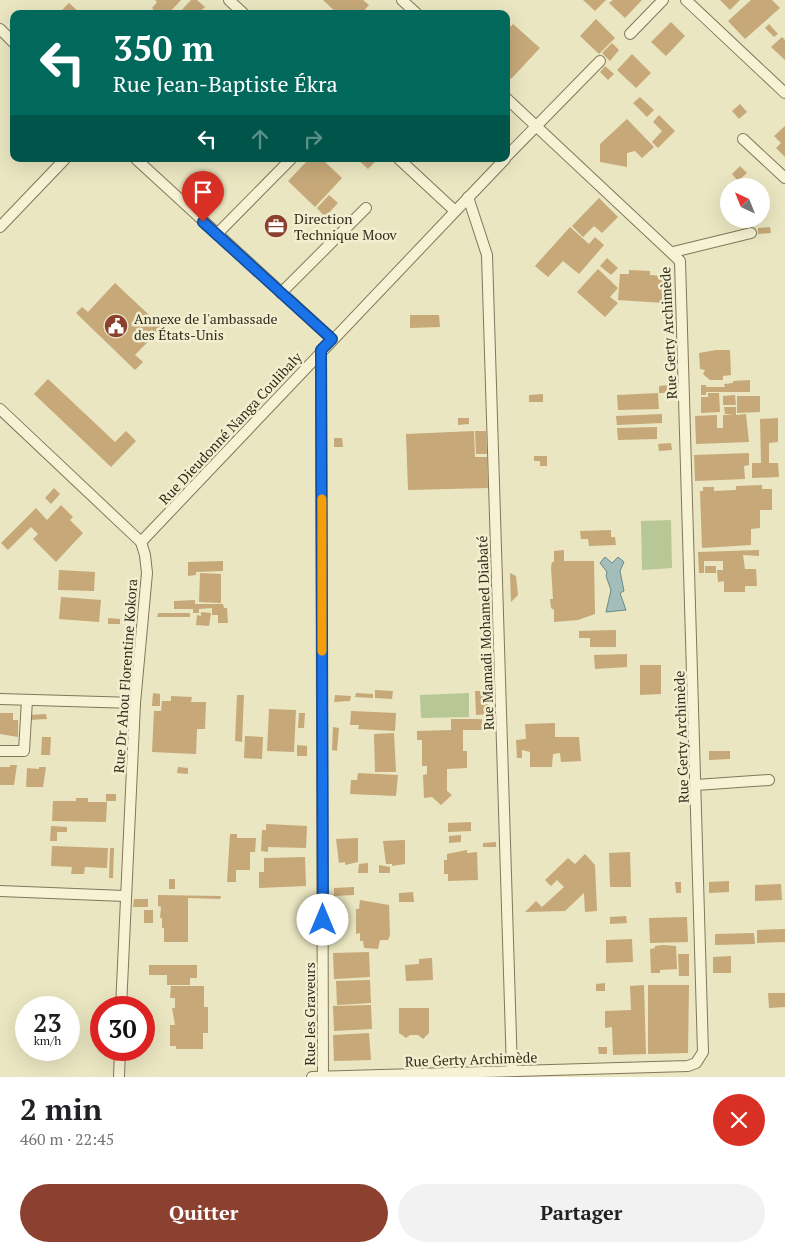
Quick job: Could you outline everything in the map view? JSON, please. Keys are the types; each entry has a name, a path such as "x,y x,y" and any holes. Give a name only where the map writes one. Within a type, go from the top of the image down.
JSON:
{"street":[{"path":"229,0 240,10"},
{"path":"402,0 413,10"},
{"path":"630,34 663,0"},
{"path":"686,0 785,93"},
{"path":"0,30 10,39"},
{"name":"Rue Dieudonné Nanga Coulibaly","path":"510,153 600,61"},
{"name":"Rue Gerty Archimède","path":"312,1077 688,1066 701,1058 703,1052 680,261 673,252 510,102"},
{"path":"743,139 784,173"},
{"path":"0,227 62,162"},
{"path":"139,162 332,339"},
{"path":"216,234 288,162"},
{"path":"402,162 455,211"},
{"name":"Rue Dieudonné Nanga Coulibaly","path":"141,542 501,162"},
{"name":"Rue Mamadi Mohamed Diabaté","path":"468,197 487,255 512,1071"},
{"path":"281,293 366,208"},
{"path":"673,252 751,233"},
{"name":"Rue les Graveurs","path":"321,350 323,1077"},
{"path":"0,408 141,542"},
{"name":"Rue Dr Ahou Florentine Kokora","path":"121,996 135,703 147,573 141,542"},
{"path":"0,699 135,703"},
{"path":"0,751 24,751 26,700"},
{"path":"696,785 768,780"},
{"path":"0,891 125,896"},
{"path":"119,1077 120,1061"}],"green space":[{"path":"671,520 672,568 642,570 641,521"},
{"path":"469,693 469,717 421,718 420,695"}],"water":[{"path":"605,557 612,563 618,557 624,562 620,571 624,591 620,593 626,610 606,612 611,590 606,576 607,572 600,563"}],"building":[{"path":"155,0 181,0 172,10 154,10 152,8 157,2"},
{"path":"191,0 197,0 205,7 202,10 182,10"},
{"path":"323,0 363,0 369,5 365,10 334,10"},
{"path":"583,0 606,0 595,11"},
{"path":"613,0 642,0 625,18 609,3"},
{"path":"720,0 740,0 730,10"},
{"path":"751,0 772,0 780,8 745,39 728,21"},
{"path":"69,3 77,10 62,10"},
{"path":"596,19 615,38 599,54 580,36"},
{"path":"671,22 685,36 666,56 651,42"},
{"path":"513,24 540,48 511,79 510,78 510,27"},
{"path":"769,24 778,34 774,37 765,28"},
{"path":"782,37 785,40 785,60 771,47"},
{"path":"612,43 619,50 610,61 602,53"},
{"path":"632,54 651,73 636,88 617,70"},
{"path":"605,66 614,74 608,80 600,72"},
{"path":"640,97 654,110 647,117 633,103"},
{"path":"740,104 747,112 739,119 732,111"},
{"path":"659,115 675,131 658,148 652,142 662,131 653,122"},
{"path":"627,119 654,147 642,158 635,151 627,153 627,167 600,162 600,144"},
{"path":"785,126 785,157 776,148 781,143 774,136"},
{"path":"306,162 325,162 342,178 315,207 288,181"},
{"path":"360,162 375,162 368,169"},
{"path":"740,166 747,173 741,178 735,178 732,174"},
{"path":"329,195 338,203 325,217 317,208"},
{"path":"599,198 618,217 602,233 594,226 583,237 572,226"},
{"path":"570,227 589,244 595,237 604,245 579,274 563,261 548,277 535,266"},
{"path":"770,227 771,233 758,234 758,228"},
{"path":"607,258 618,268 611,275 600,266"},
{"path":"598,269 618,288 610,297 618,303 605,317 577,292"},
{"path":"629,270 650,271 650,275 665,276 663,303 618,300 620,274 629,274"},
{"path":"115,283 162,327 135,355 143,362 135,370 76,313 82,307 88,312"},
{"path":"410,315 439,315 440,327 410,328"},
{"path":"730,350 731,375 723,376 723,380 710,380 703,374 705,370 700,369 699,353"},
{"path":"48,379 115,442 126,431 136,441 111,467 34,394"},
{"path":"750,380 750,392 706,392 706,395 701,395 701,385 706,385 706,387 725,387 724,384 733,383 733,381"},
{"path":"669,385 669,393 659,393 659,386"},
{"path":"658,393 659,409 618,410 617,395"},
{"path":"708,393 719,393 720,412 701,413 701,397 708,397"},
{"path":"543,394 543,402 529,402 529,395"},
{"path":"735,395 736,405 723,405 723,396"},
{"path":"737,396 760,396 760,412 737,413"},
{"path":"724,407 736,407 736,415 746,414 749,442 696,444 695,416 717,415 717,428 723,428 723,415 734,415 725,414"},
{"path":"662,414 662,423 617,425 616,416"},
{"path":"458,418 469,418 469,424 458,425"},
{"path":"778,418 778,442 769,443 769,463 778,463 779,477 752,478 752,463 761,463 760,419"},
{"path":"657,427 657,439 618,440 617,428"},
{"path":"474,431 475,457 487,457 488,488 408,490 406,434"},
{"path":"475,431 486,431 487,454 476,454"},
{"path":"334,438 342,438 343,447 334,447"},
{"path":"671,443 672,450 659,451 658,444"},
{"path":"749,453 749,465 744,466 745,479 695,481 694,455"},
{"path":"534,456 547,456 547,466 540,466 540,461 534,461"},
{"path":"762,485 762,489 772,489 772,510 760,510 760,528 751,529 751,545 702,548 700,491 703,491 703,487 714,487 714,491 736,490 736,486"},
{"path":"54,488 60,494 51,504 45,498"},
{"path":"61,505 73,517 70,520 83,533 56,562 33,539 38,534 31,527 8,550 1,543 36,508 47,520"},
{"path":"611,530 611,537 615,537 616,545 589,546 588,539 581,539 580,531"},
{"path":"564,550 564,561 594,561 595,614 578,620 554,622 554,610 551,608 550,599 553,599 551,568 552,562 554,562 554,551"},
{"path":"759,550 759,556 743,555 745,569 756,569 757,586 745,586 745,592 724,592 724,581 718,582 717,570 723,570 723,561 704,561 704,573 699,573 698,552"},
{"path":"223,561 223,571 196,572 196,575 188,576 188,562"},
{"path":"705,566 716,566 716,573 705,573"},
{"path":"59,570 95,572 94,591 58,590"},
{"path":"200,573 221,574 221,603 199,602"},
{"path":"510,573 516,576 518,595 511,602"},
{"path":"61,597 101,600 99,622 59,619"},
{"path":"195,600 195,604 223,604 224,608 227,608 228,623 218,623 218,615 212,615 212,608 199,609 199,613 193,613 193,609 174,609 174,601"},
{"path":"201,612 211,613 209,626 196,625 197,615 201,616"},
{"path":"158,613 190,613 190,617 157,617"},
{"path":"108,618 120,619 120,624 108,624"},
{"path":"616,630 616,647 590,647 590,638 579,638 579,631"},
{"path":"627,654 627,667 595,669 594,655"},
{"path":"640,665 661,665 661,694 640,695"},
{"path":"375,690 393,691 392,699 375,698"},
{"path":"475,691 488,691 489,714 476,715"},
{"path":"153,693 160,694 160,706 152,706"},
{"path":"356,693 373,694 373,698 355,697"},
{"path":"237,695 244,695 242,742 235,741"},
{"path":"335,695 351,696 350,701 334,702"},
{"path":"171,696 192,697 191,702 206,702 205,729 197,729 196,754 152,752 154,711 161,711 162,701 171,701"},
{"path":"269,709 296,710 294,752 267,751"},
{"path":"351,711 396,713 395,731 358,729 359,725 350,725"},
{"path":"0,713 13,713 13,720 18,720 18,737 0,734"},
{"path":"299,713 305,713 304,728 298,728"},
{"path":"46,714 47,719 28,720 28,715"},
{"path":"451,719 482,719 482,730 463,730 463,751 467,751 467,768 447,769 447,791 452,795 441,805 432,797 424,798 423,775 427,774 427,766 422,766 422,740 417,740 417,731 451,730"},
{"path":"555,723 555,737 579,737 581,761 561,762 560,753 553,754 552,767 530,767 530,752 522,750 522,758 517,758 516,740 526,739 525,724"},
{"path":"333,727 339,728 337,751 332,750"},
{"path":"394,733 396,772 375,772 374,734"},
{"path":"245,736 263,737 262,759 244,758"},
{"path":"42,737 51,737 50,755 41,755"},
{"path":"297,745 307,746 307,756 297,756"},
{"path":"709,751 730,751 730,759 709,760"},
{"path":"10,765 17,765 14,785 0,785 0,767 10,767"},
{"path":"39,767 46,767 43,787 26,787 27,768 39,769"},
{"path":"178,767 188,768 188,774 177,773"},
{"path":"358,773 398,775 396,796 350,794 351,780 357,780"},
{"path":"106,794 116,794 116,801 106,801"},
{"path":"76,798 88,798 88,802 107,802 106,822 52,821 53,801 76,801"},
{"path":"471,822 471,831 448,832 448,823"},
{"path":"266,824 307,826 306,848 268,847 268,852 261,851 262,830 266,830"},
{"path":"51,826 67,827 67,832 57,832 57,841 50,841"},
{"path":"230,834 237,834 237,838 256,838 255,852 250,852 250,870 236,870 236,882 227,882"},
{"path":"461,835 461,842 449,843 449,836"},
{"path":"358,838 358,862 345,865 345,862 339,863 336,839"},
{"path":"405,840 405,864 392,866 392,864 386,864 383,841"},
{"path":"496,842 496,847 483,847 483,843"},
{"path":"52,846 108,848 107,868 85,867 84,874 71,874 72,867 51,866"},
{"path":"110,848 114,848 113,878 109,878"},
{"path":"467,850 467,853 477,852 478,880 448,881 448,874 444,874 444,860 447,860 447,854"},
{"path":"630,852 631,887 610,887 609,853"},
{"path":"585,854 595,865 597,911 585,912 584,893 565,911 525,912 536,901 542,907 564,887 557,880 551,886 545,880 568,858 575,864"},
{"path":"305,857 306,886 259,888 259,872 264,872 264,858"},
{"path":"368,863 368,873 358,873 359,864"},
{"path":"379,865 390,867 390,873 379,873"},
{"path":"169,879 175,879 175,889 169,889"},
{"path":"729,881 729,892 709,893 709,882"},
{"path":"675,882 681,882 681,893 676,893"},
{"path":"781,884 782,900 755,901 755,885"},
{"path":"354,887 354,895 334,896 334,888"},
{"path":"413,892 414,902 399,902 399,893"},
{"path":"158,895 221,896 220,899 188,898 188,942 164,942 164,928 162,928 162,918 160,918 161,907 158,906"},
{"path":"134,899 148,899 148,907 133,907"},
{"path":"360,900 389,905 390,935 388,940 380,940 378,949 364,948 363,941 360,941 360,933 356,934 356,909 359,909"},
{"path":"144,910 153,910 153,923 144,923"},
{"path":"336,911 337,934 332,935 331,912"},
{"path":"626,916 627,923 610,924 610,917"},
{"path":"687,917 688,942 650,943 649,918"},
{"path":"785,929 785,942 757,943 757,930"},
{"path":"754,933 755,944 715,945 715,934"},
{"path":"632,939 633,962 606,963 606,940"},
{"path":"663,945 676,946 677,969 660,970 660,973 651,973 650,949"},
{"path":"369,952 370,977 334,979 333,953"},
{"path":"678,954 689,954 689,976 679,976"},
{"path":"731,956 731,973 713,973 713,957"},
{"path":"432,958 433,980 406,981 405,965 419,964 419,959"},
{"path":"149,965 197,965 197,978 190,978 190,985 167,985 167,975 149,975"},
{"path":"370,980 371,1003 337,1005 336,981"},
{"path":"605,983 605,991 596,991 596,984"},
{"path":"644,985 646,1054 613,1055 612,1027 605,1028 605,1011 631,1010 630,986"},
{"path":"648,985 689,985 688,1053 648,1054"},
{"path":"171,986 204,986 204,1007 208,1007 208,1033 203,1033 203,1049 176,1049 176,1046 170,1046 170,1025 175,1025 172,1008 175,1008 175,998 170,998"},
{"path":"768,993 785,993 785,1007 769,1008"},
{"path":"371,1005 372,1029 334,1031 333,1006"},
{"path":"399,1008 429,1008 429,1033 423,1039 418,1035 410,1035 406,1038 399,1033"},
{"path":"369,1033 371,1060 334,1061 333,1035"},
{"path":"598,1047 607,1047 607,1054 599,1054"}],"slow traffic":[{"path":"322,499 322,651"}],"place":[{"name":"Direction Technique Moov","path":"276,226"},
{"name":"Annexe de l'ambassade des États-Unis","path":"116,326"}],"route":[{"path":"203,222 332,339 321,350 323,920"}]}
